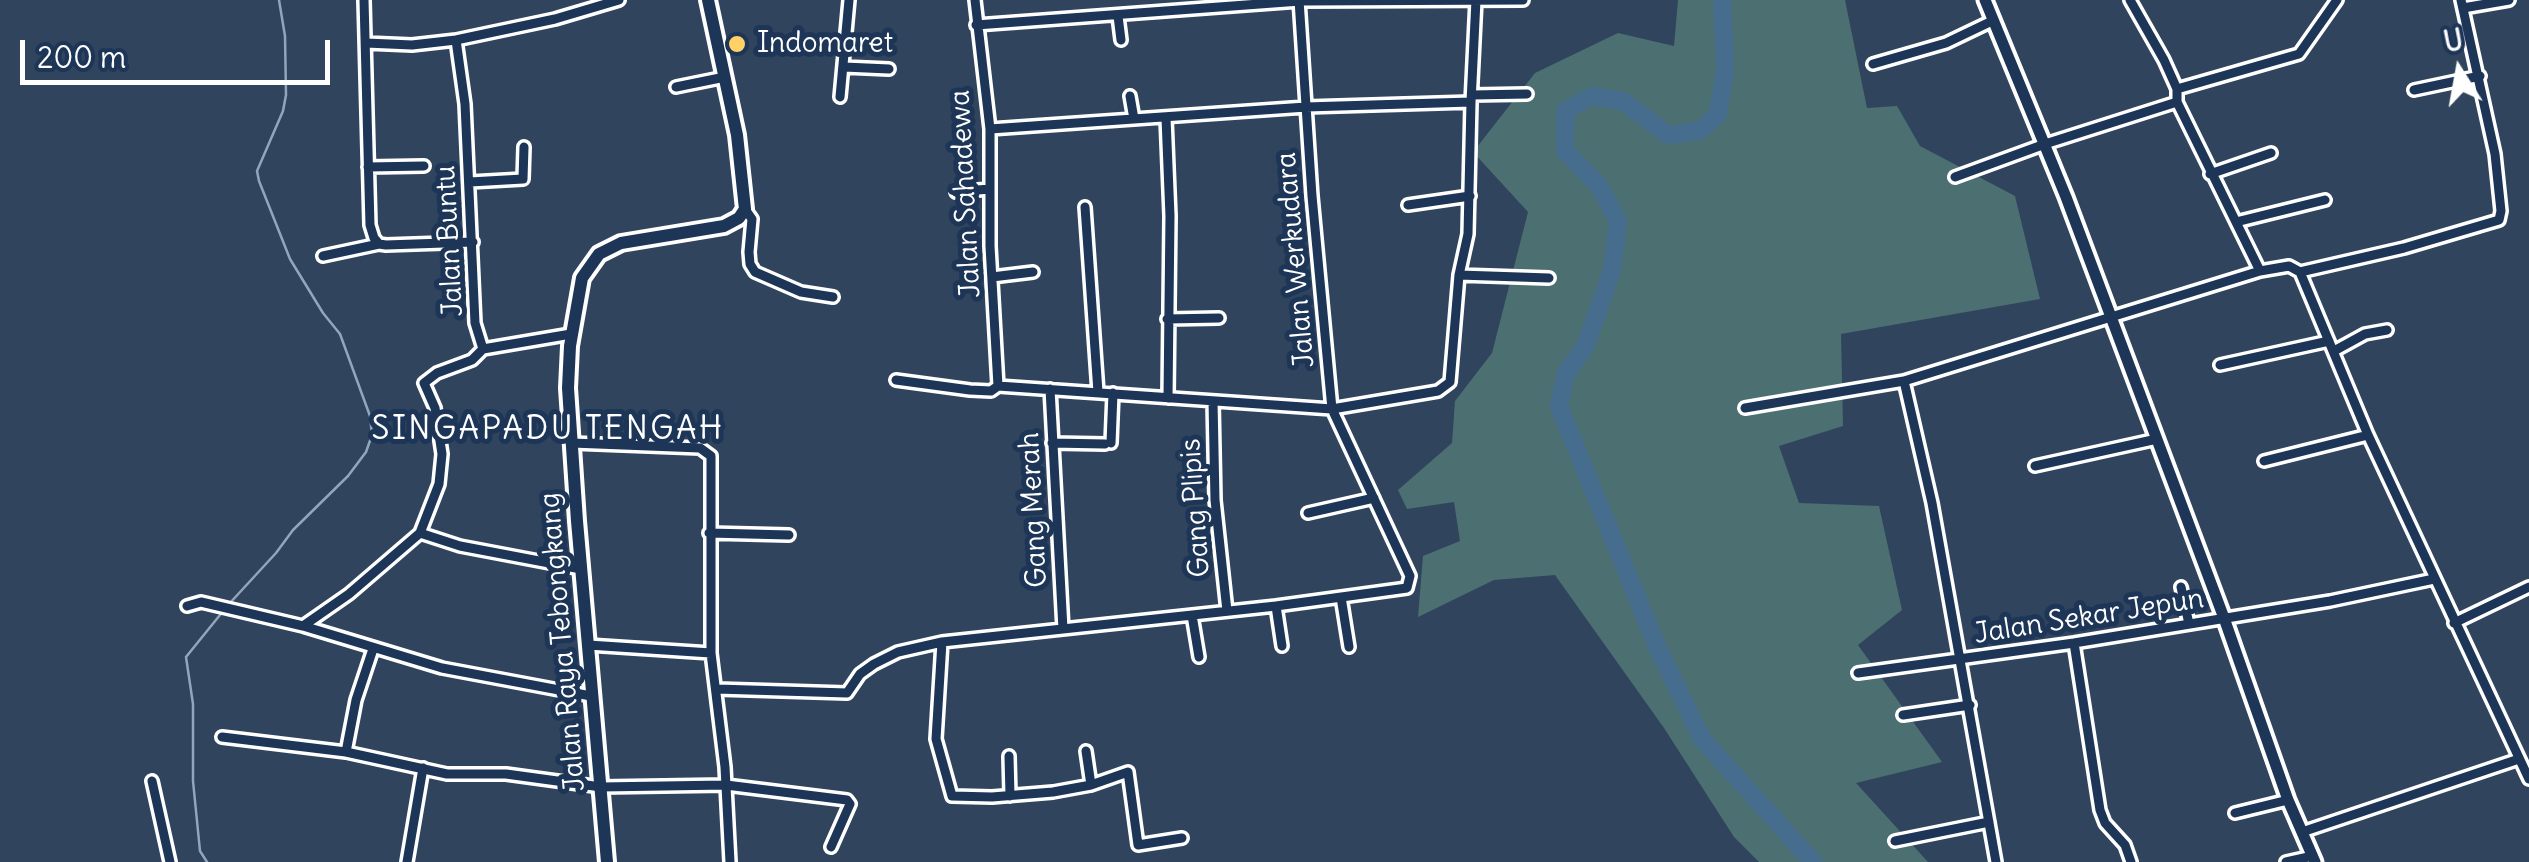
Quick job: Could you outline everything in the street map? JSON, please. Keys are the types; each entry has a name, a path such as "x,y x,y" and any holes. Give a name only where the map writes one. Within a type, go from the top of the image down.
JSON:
{"main road":[{"path":"708,0 737,134 745,209"},
{"path":"1985,0 2112,318 2288,800 2314,859"},
{"name":"Jalan Raya Tebongkang","path":"607,862 568,366 582,278 598,254 621,244 724,226 739,218 745,209"}],"street":[{"path":"364,0 370,226 379,244"},
{"path":"366,43 412,45 456,40 555,19 619,0"},
{"path":"840,97 849,0"},
{"name":"Jalan Sahadewa","path":"975,0 990,129 998,386"},
{"path":"976,25 1118,16 1162,6 1300,0 1523,0"},
{"name":"Jalan Werkudara","path":"1300,0 1332,409"},
{"path":"2130,0 2164,60 2210,174 2260,271"},
{"path":"2177,89 2299,54 2337,0"},
{"path":"2300,272 2404,248 2492,224 2500,218 2495,154 2462,4 2509,0"},
{"path":"896,380 970,390 991,391 998,386 1332,409 1438,391 1450,382 1459,275 1468,234 1476,1"},
{"path":"1118,16 1121,40"},
{"path":"1873,64 1946,43 1992,21"},
{"name":"Jalan Buntu","path":"456,40 465,104 476,323 483,349 572,334"},
{"path":"844,66 889,70"},
{"path":"2414,90 2480,76"},
{"path":"676,87 725,77"},
{"path":"990,129 1527,94"},
{"path":"1130,96 1134,119"},
{"path":"1955,177 2178,102"},
{"path":"1166,118 1170,216 1168,398"},
{"path":"470,182 523,178 524,146"},
{"path":"2210,174 2272,153"},
{"path":"368,168 424,166"},
{"path":"956,192 989,189"},
{"path":"1408,204 1470,196"},
{"path":"2236,222 2325,200"},
{"path":"1085,207 1098,392"},
{"path":"745,209 752,219 749,252 755,272 801,292 833,297"},
{"path":"323,256 379,244 473,242"},
{"path":"1745,408 1904,381 2260,271 2289,266 2300,272 2368,435 2529,779"},
{"path":"992,277 1033,272"},
{"path":"1459,275 1550,278"},
{"path":"1167,319 1219,318"},
{"path":"2220,365 2331,346 2387,330"},
{"path":"302,626 350,594 420,533 440,484 442,454 435,408 424,383 426,378 472,360 483,349"},
{"path":"1904,381 1932,503 1996,862"},
{"name":"Gang Merah","path":"1050,389 1063,628"},
{"path":"1052,443 1108,443 1114,393"},
{"name":"Gang Plipis","path":"1213,401 1215,500 1227,611"},
{"path":"717,689 847,693 860,674 874,664 898,652 942,642 1403,590 1410,576 1332,409"},
{"path":"2264,461 2368,435"},
{"path":"2035,466 2158,439"},
{"path":"572,443 709,451 711,653 730,862"},
{"path":"1308,513 1374,498"},
{"path":"420,533 460,546 581,569"},
{"path":"709,533 789,535"},
{"name":"Jalan Sekar Jepun","path":"1858,673 2074,644 2434,579"},
{"path":"2181,587 2189,624"},
{"path":"2454,623 2529,587"},
{"path":"1341,597 1349,647"},
{"path":"187,606 201,602 302,626 442,668 592,696"},
{"path":"1276,606 1282,646"},
{"path":"1192,615 1199,657"},
{"path":"942,642 936,739 948,789 955,797 1010,796 1091,785 1129,772 1137,843 1182,838"},
{"path":"2074,644 2100,810 2105,823 2125,845 2131,862"},
{"path":"588,645 711,653"},
{"path":"346,752 356,700 373,650"},
{"path":"1903,714 1970,705"},
{"path":"222,737 346,752 472,777 506,774 601,788 726,785 849,801 831,847"},
{"path":"1086,751 1091,785"},
{"path":"1009,756 1010,796"},
{"path":"2302,832 2519,759"},
{"path":"407,862 422,768"},
{"path":"152,781 170,862"},
{"path":"2235,813 2288,800"},
{"path":"1895,841 1989,822"},
{"path":"2286,862 2314,859"}],"green space":[{"path":"1678,0 1845,0 1867,108 1897,106 1920,146 2015,196 2040,299 1841,334 1843,426 1779,446 1799,503 1879,506 1902,610 1858,645 1942,762 1856,783 1928,862 1759,862 1734,837 1664,728 1555,575 1494,580 1418,617 1423,556 1460,541 1454,502 1407,509 1398,490 1452,443 1455,401 1492,353 1528,212 1473,152 1535,73 1618,33 1674,46"}],"waterway":[{"path":"229,604 293,530 348,476 366,452 372,435 370,416 340,334 290,259 259,181 257,171 286,95 285,36 279,0"},
{"path":"1722,0 1725,70 1718,114 1699,131 1668,135 1623,101 1592,96 1565,111 1565,151 1600,187 1618,221 1612,270 1586,345 1566,373 1559,406 1656,644 1702,739 1813,862"},
{"path":"207,862 200,851 193,781 193,704 186,657 224,610"}],"place":[{"name":"Indomaret","path":"737,44"}],"district":[{"name":"SINGAPADU TENGAH","path":"548,430"}]}
